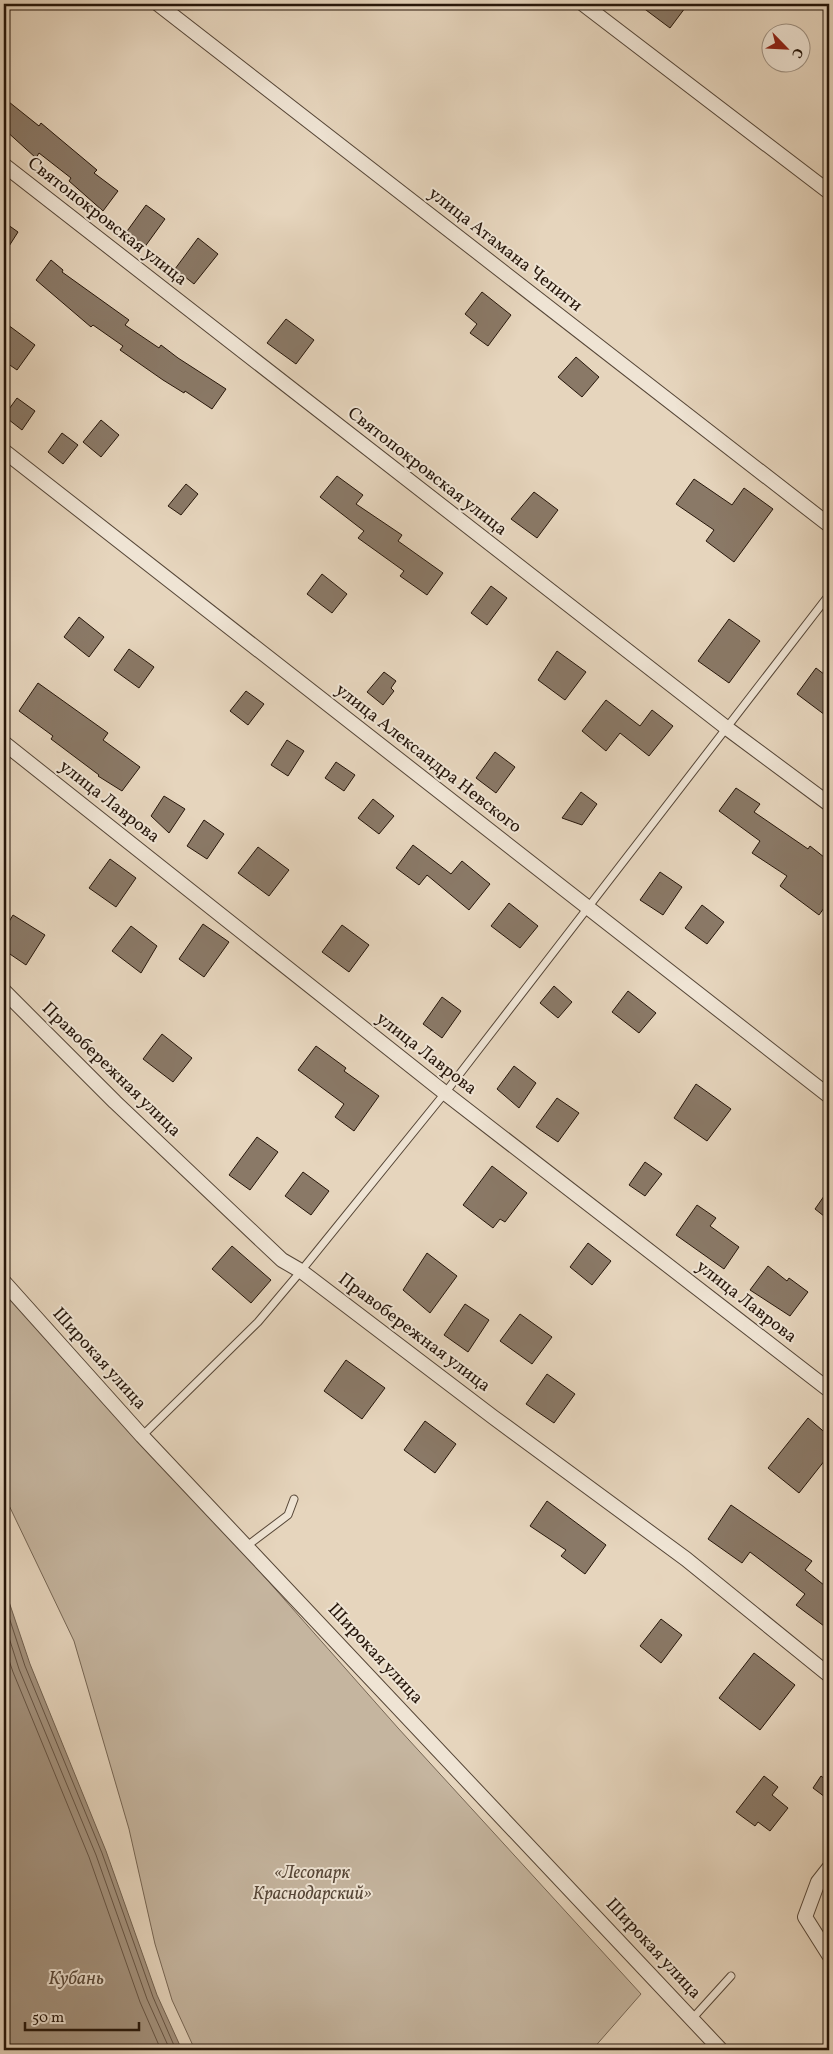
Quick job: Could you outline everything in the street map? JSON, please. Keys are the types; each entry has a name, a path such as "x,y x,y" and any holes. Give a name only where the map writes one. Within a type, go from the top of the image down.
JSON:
{"street":[{"name":"улица Атамана Чепиги","path":"158,4 829,525"},
{"path":"582,4 829,192"},
{"name":"Святопокровская улица","path":"4,165 728,729 829,804"},
{"name":"улица Александра Невского","path":"4,451 829,1096"},
{"name":"улица Лаврова","path":"4,743 445,1093 829,1390"},
{"name":"Правобережная улица","path":"4,990 115,1102 282,1260 301,1271 501,1423 686,1559 829,1675"},
{"name":"Широкая улица","path":"4,1282 142,1436 722,2050"},
{"path":"829,1868 818,1882 805,1918 829,1955"}],"lane":[{"path":"142,1436 258,1322 301,1271 445,1093 728,729 829,595"},
{"path":"247,1546 288,1515 294,1499"},
{"path":"692,2018 730,1976"}],"green space":[{"name":"«Лесопарк Краснодарский»","path":"4,1282 398,1728 641,1994 592,2050 195,2050 172,2000 155,1944 129,1829 74,1641 4,1495"}],"water":[{"name":"Кубань","path":"4,1587 30,1664 106,1851 157,1995 182,2050 4,2050"}],"building":[{"path":"638,4 688,4 670,28"},
{"path":"4,98 39,126 41,123 97,170 94,173 118,191 103,211 69,181 71,178 39,153 36,158 4,129"},
{"path":"146,205 165,219 144,248 125,234"},
{"path":"4,222 18,232 4,254"},
{"path":"198,238 218,254 194,284 175,269"},
{"path":"51,260 63,270 62,272 129,320 125,325 159,348 161,345 226,389 212,409 185,391 184,393 163,380 120,350 123,346 93,325 91,327 36,280"},
{"path":"482,292 511,315 488,346 470,333 477,324 465,314"},
{"path":"286,319 314,340 296,364 267,343"},
{"path":"4,322 35,345 17,370 4,361"},
{"path":"576,357 599,377 582,397 558,377"},
{"path":"17,398 35,411 22,430 4,416"},
{"path":"101,420 119,435 101,457 83,442"},
{"path":"62,433 78,445 63,464 48,452"},
{"path":"337,476 363,495 356,504 402,535 398,541 443,573 427,595 400,576 404,571 358,538 364,531 320,497"},
{"path":"694,479 732,505 744,488 773,509 734,562 706,541 714,530 676,504"},
{"path":"186,484 198,494 181,515 168,506"},
{"path":"534,492 558,510 537,538 511,519"},
{"path":"322,574 347,594 332,613 307,594"},
{"path":"491,586 507,598 487,625 471,613"},
{"path":"79,617 104,637 89,657 64,637"},
{"path":"729,619 760,641 729,683 698,661"},
{"path":"129,649 154,667 139,688 114,670"},
{"path":"557,651 586,672 565,700 538,680"},
{"path":"816,668 829,678 829,718 797,694"},
{"path":"384,672 396,681 391,688 394,691 383,705 367,692"},
{"path":"38,683 108,733 103,740 140,767 122,791 98,776 51,739 53,736 19,711"},
{"path":"246,691 264,704 248,725 230,711"},
{"path":"606,700 640,726 652,710 673,726 649,756 620,733 606,751 582,731"},
{"path":"287,740 304,751 288,776 271,765"},
{"path":"495,752 515,767 496,793 476,778"},
{"path":"336,762 355,775 344,791 325,778"},
{"path":"736,788 760,804 754,812 808,849 810,846 829,861 829,901 819,915 780,886 787,876 752,853 760,841 719,811"},
{"path":"581,792 597,804 582,825 562,818"},
{"path":"164,796 185,809 169,833 151,816"},
{"path":"373,799 394,816 379,834 358,818"},
{"path":"204,820 224,834 207,859 187,846"},
{"path":"413,845 451,874 462,861 490,884 469,910 427,875 419,885 396,868"},
{"path":"258,847 289,870 269,896 238,873"},
{"path":"110,859 136,878 116,907 89,888"},
{"path":"660,872 682,887 663,915 640,900"},
{"path":"509,903 538,926 520,948 491,926"},
{"path":"702,905 724,922 707,944 685,928"},
{"path":"13,915 45,935 26,965 4,950 4,930"},
{"path":"203,924 229,942 204,977 179,959"},
{"path":"342,925 369,945 349,972 322,952"},
{"path":"131,926 157,946 141,973 112,951"},
{"path":"554,986 572,1002 558,1018 540,1003"},
{"path":"628,991 656,1013 639,1033 612,1012"},
{"path":"442,997 461,1011 442,1038 423,1024"},
{"path":"162,1034 192,1058 173,1082 143,1059"},
{"path":"316,1046 346,1068 344,1071 379,1096 354,1131 335,1117 344,1104 298,1070"},
{"path":"514,1066 536,1083 519,1108 497,1089"},
{"path":"696,1084 731,1109 707,1141 674,1118"},
{"path":"557,1098 579,1113 558,1142 536,1127"},
{"path":"257,1137 278,1152 250,1190 229,1175"},
{"path":"645,1162 662,1174 645,1196 629,1185"},
{"path":"492,1166 527,1193 505,1222 500,1219 493,1228 463,1205"},
{"path":"303,1172 329,1191 311,1215 285,1196"},
{"path":"829,1189 829,1220 815,1209"},
{"path":"697,1205 716,1218 710,1226 739,1247 724,1269 676,1235"},
{"path":"588,1243 611,1261 592,1285 570,1267"},
{"path":"232,1246 271,1280 251,1303 212,1269"},
{"path":"427,1253 457,1276 430,1313 403,1290"},
{"path":"768,1266 787,1281 789,1278 808,1292 790,1316 750,1290"},
{"path":"465,1304 489,1320 468,1352 444,1335"},
{"path":"520,1314 552,1337 532,1364 500,1341"},
{"path":"346,1360 385,1388 362,1419 324,1391"},
{"path":"547,1374 575,1394 554,1423 526,1404"},
{"path":"808,1418 829,1436 829,1455 799,1493 768,1468"},
{"path":"425,1421 456,1444 435,1473 404,1450"},
{"path":"547,1501 606,1545 585,1574 561,1556 566,1550 530,1526"},
{"path":"731,1505 812,1561 805,1570 829,1589 829,1619 824,1626 796,1605 805,1594 750,1552 742,1563 708,1539"},
{"path":"661,1619 682,1635 661,1663 640,1646"},
{"path":"754,1653 795,1685 760,1730 719,1698"},
{"path":"764,1776 778,1787 772,1795 788,1808 770,1831 758,1822 755,1826 736,1812"},
{"path":"821,1776 829,1782 829,1800 813,1788"}]}
